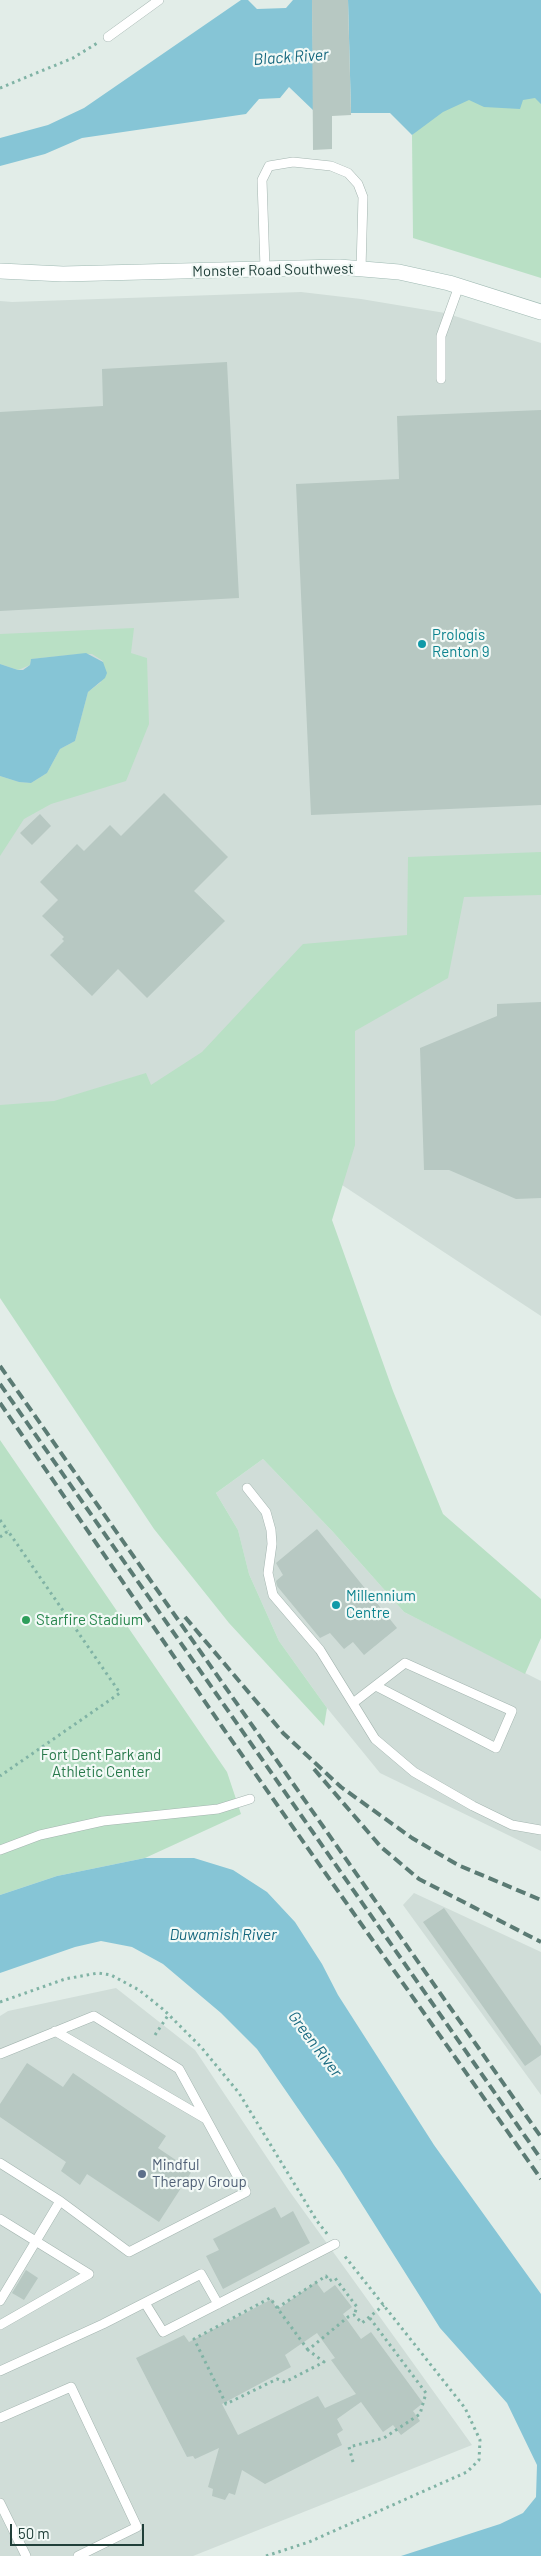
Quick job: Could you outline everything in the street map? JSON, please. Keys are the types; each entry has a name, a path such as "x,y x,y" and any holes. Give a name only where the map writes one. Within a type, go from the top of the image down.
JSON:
{"street":[{"name":"Monster Road Southwest","path":"0,271 63,274 339,267 399,272 459,286 541,312"}],"lane":[{"path":"108,37 159,0"},
{"path":"265,268 262,180 269,166 293,162 331,166 348,173 358,184 363,197 361,269"},
{"path":"441,379 441,336 459,286"},
{"path":"247,1488 266,1512 271,1530 272,1544 268,1573 273,1595 320,1650 376,1739 414,1772 512,1826 541,1830"},
{"path":"353,1703 405,1663 512,1711 496,1748 376,1686"},
{"path":"0,1850 40,1835 103,1821 218,1809 250,1799"},
{"path":"0,2054 94,2016 179,2068 246,2192 129,2252 60,2201 0,2163"},
{"path":"55,2032 206,2119"},
{"path":"0,2301 60,2201"},
{"path":"0,2219 89,2274 0,2325"},
{"path":"145,2303 164,2332 335,2244"},
{"path":"0,2371 145,2303 201,2274 218,2304"},
{"path":"0,2418 71,2386 137,2527 78,2556"},
{"path":"0,2503 26,2556"}],"path":[{"path":"0,88 73,58 108,37"},
{"path":"0,1520 120,1693 0,1776"},
{"path":"0,1537 8,1531"},
{"path":"155,2035 169,2014"},
{"path":"277,2308 326,2276 330,2281 335,2278 357,2306 354,2315"},
{"path":"270,2298 308,2350 324,2362 285,2382 277,2379 226,2404 194,2339 270,2298"},
{"path":"354,2315 362,2322 384,2305"},
{"path":"308,2350 348,2317 354,2315"},
{"path":"353,2462 349,2447 384,2438 420,2414 426,2393 369,2317"}],"shaded area":[{"path":"301,292 361,299 445,313 541,343 541,1316 257,1129 0,1135 0,301"},
{"path":"263,1459 333,1532 404,1612 541,1681 541,1851 380,1773 327,1708 279,1641 249,1574 238,1530 216,1493"},
{"path":"414,1893 541,1952 541,2095 403,1905"},
{"path":"116,1988 195,2050 290,2192 472,2445 193,2556 0,2556 0,2016 8,2011"}],"green space":[{"path":"541,0 541,278 413,238 412,135"},
{"path":"134,628 131,653 147,658 149,724 126,781 51,804 24,819 0,856 0,776 19,782 31,783 47,773 60,749 75,741 88,692 101,682 103,661 92,654 31,659 30,665 18,670 0,664 0,634"},
{"path":"541,852 541,895 464,897 448,978 355,1031 355,1145 332,1220 393,1391 443,1514 541,1599 541,1638 525,1674 404,1612 333,1532 263,1459 216,1493 238,1530 249,1574 279,1641 327,1708 324,1726 229,1623 154,1529 0,1298 0,1105 54,1101 146,1073 151,1085 202,1052 303,944 407,935 408,857"},
{"name":"Fort Dent Park and Athletic Center","path":"0,1440 227,1772 241,1814 145,1858 57,1876 0,1895"}],"water":[{"name":"Black River","path":"241,0 248,0 257,9 286,8 293,0 312,0 314,111 289,87 280,98 259,99 246,114 82,138 45,154 0,166 0,138 48,125 84,108"},
{"path":"348,0 541,0 541,104 535,98 523,100 520,109 484,107 469,100 443,112 412,135 390,113 351,113"},
{"path":"86,653 103,662 107,673 105,678 88,692 75,741 60,749 47,773 31,783 19,782 0,776 0,664 23,670 30,665 31,659"},
{"name":"Duwamish River","path":"145,1858 194,1858 233,1870 267,1892 295,1922 322,1964 338,1995 434,2145 541,2294 541,2556 401,2556 500,2524 523,2513 536,2497 537,2465 507,2403 440,2328 339,2168 257,2049 221,2013 163,1964 132,1947 101,1941 75,1947 0,1973 0,1895 57,1876"}],"building":[{"path":"312,0 348,0 351,115 332,116 332,149 313,150"},
{"path":"227,362 239,598 0,611 0,412 103,406 102,369"},
{"name":"Prologis Renton 9","path":"541,410 541,805 311,815 296,484 399,479 397,416"},
{"path":"164,793 228,857 194,891 225,921 147,998 118,969 92,996 50,955 64,941 62,939 64,937 42,916 58,900 40,882 77,844 84,851 110,825 121,836"},
{"path":"40,814 51,826 32,845 20,833"},
{"path":"541,1002 541,1198 516,1199 449,1170 424,1170 420,1048 497,1016 497,1004"},
{"name":"Millennium Centre","path":"317,1529 397,1628 364,1655 353,1642 344,1649 330,1633 320,1638 277,1586 276,1581 283,1575 276,1563"},
{"path":"444,1908 541,2046 541,2055 525,2066 423,1922"},
{"path":"27,2063 63,2087 73,2073 166,2136 158,2148 192,2171 159,2222 87,2174 80,2185 61,2171 66,2162 0,2117 0,2104"},
{"path":"275,2207 281,2218 293,2211 310,2243 223,2289 206,2256 219,2250 213,2239"},
{"path":"26,2270 38,2278 24,2300 12,2293"},
{"path":"316,2282 324,2293 335,2285 352,2307 343,2314 361,2339 371,2332 423,2403 413,2411 420,2421 401,2435 393,2425 383,2432 361,2402 337,2419 343,2430 337,2434 342,2445 265,2484 242,2470 235,2495 229,2493 225,2500 212,2496 213,2489 208,2487 219,2448 195,2459 193,2456 187,2457 136,2358 184,2335 189,2342 272,2299 277,2310","holes":["317,2333 335,2358 331,2360 356,2394 325,2408 318,2396 238,2435 222,2404 291,2367 285,2355"]}],"railway":[{"path":"0,1366 541,2137"},
{"path":"0,1384 541,2159"},
{"path":"0,1403 223,1728 541,2179"},
{"path":"185,1617 283,1733 341,1787 412,1838 458,1865 541,1900"},
{"path":"314,1769 381,1847 419,1879 541,1942"}],"place":[{"name":"Prologis Renton 9","path":"422,644"},
{"name":"Millennium Centre","path":"336,1605"},
{"name":"Starfire Stadium","path":"26,1620"},
{"name":"Mindful Therapy Group","path":"142,2174"}],"water label":[{"name":"Green River","path":"315,2044"}]}
